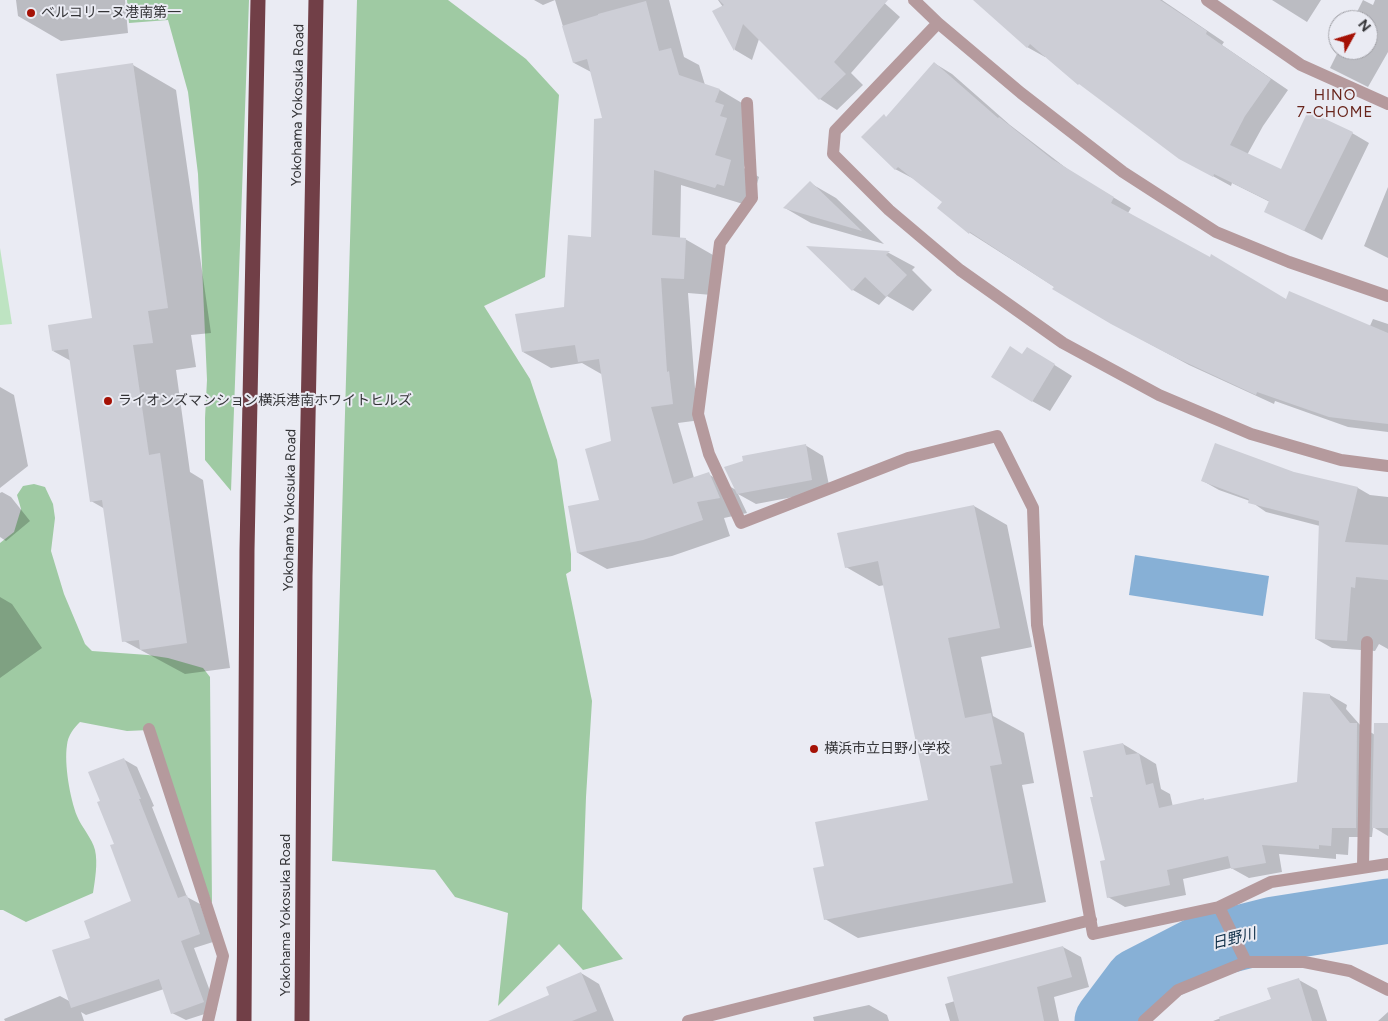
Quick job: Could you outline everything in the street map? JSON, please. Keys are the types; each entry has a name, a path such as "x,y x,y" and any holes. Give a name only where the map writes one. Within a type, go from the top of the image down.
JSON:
{"highway":[{"path":"244,1021 247,550 258,0"},
{"name":"Yokohama Yokosuka Road","path":"302,1021 305,576 316,0"}],"street":[{"path":"914,0 938,24 1021,93 1123,172 1216,232 1289,262 1388,296"},
{"path":"1207,0 1301,65 1388,104"},
{"path":"938,24 835,131 834,154 889,210 960,270 1063,343 1159,394 1251,434 1341,460 1388,466"},
{"path":"747,103 752,198 720,243 698,414 709,454 741,523 908,458 997,436 1033,508 1037,625 1094,934 1219,907 1270,882 1388,864"},
{"path":"1363,868 1367,642"},
{"path":"149,729 223,956 208,1021"},
{"path":"1219,907 1246,962"},
{"path":"688,1021 1091,920"},
{"path":"1144,1021 1178,990 1246,962 1304,962 1322,965 1350,971 1388,990"}],"green space":[{"path":"127,0 249,0 231,491 205,460 207,380 198,174 188,92 168,20 129,23"},
{"path":"357,0 448,0 526,59 559,95 545,277 484,306 530,379 557,460 571,554 571,571 566,574 592,701 582,909 623,959 583,970 559,944 498,1006 508,913 455,897 435,870 332,861"},
{"path":"0,248 12,324 0,325"},
{"path":"34,484 45,487 53,504 55,518 51,551 64,594 85,644 92,651 168,658 203,668 210,677 212,904 149,730 127,731 80,722 68,741 66,753 67,771 74,809 95,850 96,866 93,893 26,922 0,910 0,543 14,532 21,509 17,495 23,486"}],"water":[{"path":"1135,555 1269,576 1263,616 1129,595"}],"building":[{"path":"719,0 888,0 834,62 846,74 819,100 743,24 734,51 712,11 724,5"},
{"path":"973,0 1160,0 1207,31 1206,34 1271,79 1245,116 1230,145 1281,169 1308,111 1353,132 1304,231 1264,212 1269,201 1214,174 1213,177 1179,159 1078,85 1030,44 1027,48"},
{"path":"646,1 659,51 671,48 679,75 720,89 715,102 724,105 720,116 727,118 715,155 731,160 724,186 717,184 715,188 654,170 652,235 686,238 684,279 661,278 667,372 669,371 673,404 651,407 673,484 709,472 720,498 697,502 703,520 643,540 577,553 568,506 599,500 585,449 611,441 599,359 578,362 575,345 522,352 515,314 564,307 568,235 591,237 594,119 602,118 587,59 573,63 562,26"},
{"path":"934,62 998,118 1052,159 1114,197 1111,203 1210,257 1211,254 1286,299 1289,291 1388,333 1388,424 1329,417 1257,392 1256,395 1170,355 1111,324 1052,289 1054,287 970,232 969,234 937,208 942,202 898,167 895,170 861,137 884,114 886,117"},
{"name":"ライオンズマンション横浜港南ホワイトヒルズ","path":"133,63 168,308 148,311 153,343 133,345 149,455 160,453 187,643 140,650 139,640 122,642 102,500 90,502 68,349 52,351 48,325 92,318 56,74"},
{"path":"810,181 862,231 783,208"},
{"path":"806,246 890,251 886,255 907,275 886,297 865,277 852,291"},
{"path":"1010,346 1022,354 1027,347 1055,364 1032,402 991,377"},
{"path":"1215,443 1294,472 1358,487 1345,542 1388,545 1388,580 1356,577 1355,588 1351,587 1347,641 1315,639 1319,521 1248,503 1249,499 1201,481"},
{"path":"806,444 812,480 737,494 724,467 743,461 742,456"},
{"path":"974,505 1000,628 948,638 965,718 991,713 1002,764 990,766 1013,883 824,920 813,868 824,866 815,822 928,800 878,561 845,568 837,533"},
{"path":"1303,692 1330,694 1330,698 1350,723 1357,723 1356,828 1332,828 1331,846 1319,845 1319,849 1262,845 1266,863 1231,869 1228,856 1167,870 1170,885 1107,898 1100,861 1105,860 1090,797 1093,797 1083,751 1123,743 1126,755 1139,753 1146,785 1153,783 1159,808 1297,782"},
{"path":"1374,723 1388,723 1388,828 1372,828"},
{"path":"124,758 178,898 187,895 200,934 181,941 204,1002 171,1014 159,979 71,1008 52,950 90,938 84,921 131,901 110,845 114,844 97,802 100,801 88,772"},
{"path":"1063,946 1072,977 1037,987 1044,1021 959,1021 947,977"},
{"path":"581,972 597,1011 572,1021 488,1021 549,995 546,987"},
{"path":"1299,978 1312,1021 1220,1021 1219,1017 1271,999 1267,988"}],"waterway":[{"name":"日野川","path":"1107,1021 1137,981 1203,947 1274,929 1388,911"}],"place":[{"name":"ベルコリーヌ港南第一","path":"31,13"},
{"name":"ライオンズマンション横浜港南ホワイトヒルズ","path":"108,401"},
{"name":"横浜市立日野小学校","path":"814,749"}],"district":[{"name":"HINO 7-CHOME","path":"1335,104"}]}
